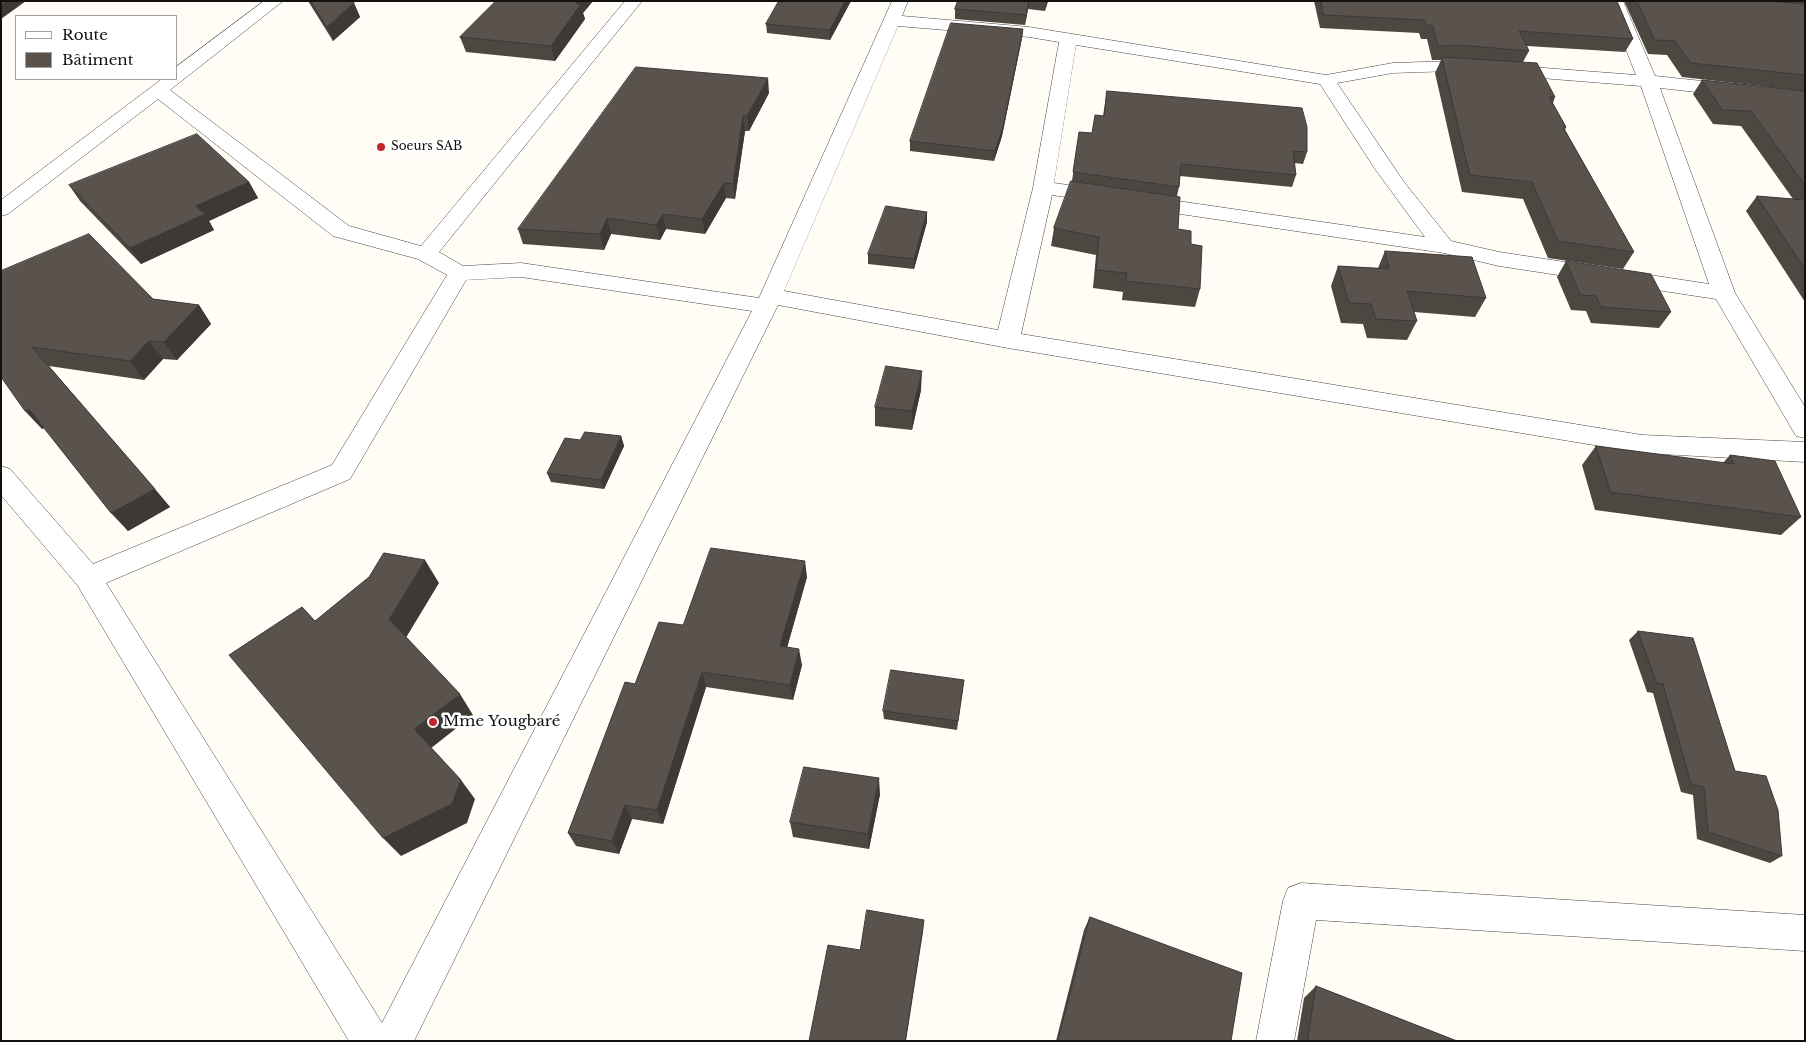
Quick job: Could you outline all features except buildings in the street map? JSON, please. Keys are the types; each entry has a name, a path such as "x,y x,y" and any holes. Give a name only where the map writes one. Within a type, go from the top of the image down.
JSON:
{"street":[{"path":"178,74 275,1"},
{"path":"426,254 634,1"},
{"path":"393,1041 768,301 900,1"},
{"path":"1615,1 1648,81 1724,293 1805,429"},
{"path":"892,20 1068,38 1326,80 1393,68 1453,66 1648,81 1805,98"},
{"path":"1008,340 1042,188 1068,38"},
{"path":"1326,80 1370,150 1415,212 1444,246"},
{"path":"1,210 165,84 341,231 426,254 459,273 521,270 768,301 1642,444 1805,452"},
{"path":"1042,188 1444,246 1499,259 1724,293"},
{"path":"88,578 341,472 459,273"},
{"path":"1,476 88,578 371,1041"},
{"path":"1275,1041 1301,901 1805,933"}],"place":[{"name":"Soeurs SAB","path":"381,147"},
{"name":"Mme Yougbaré","path":"433,722"}]}
